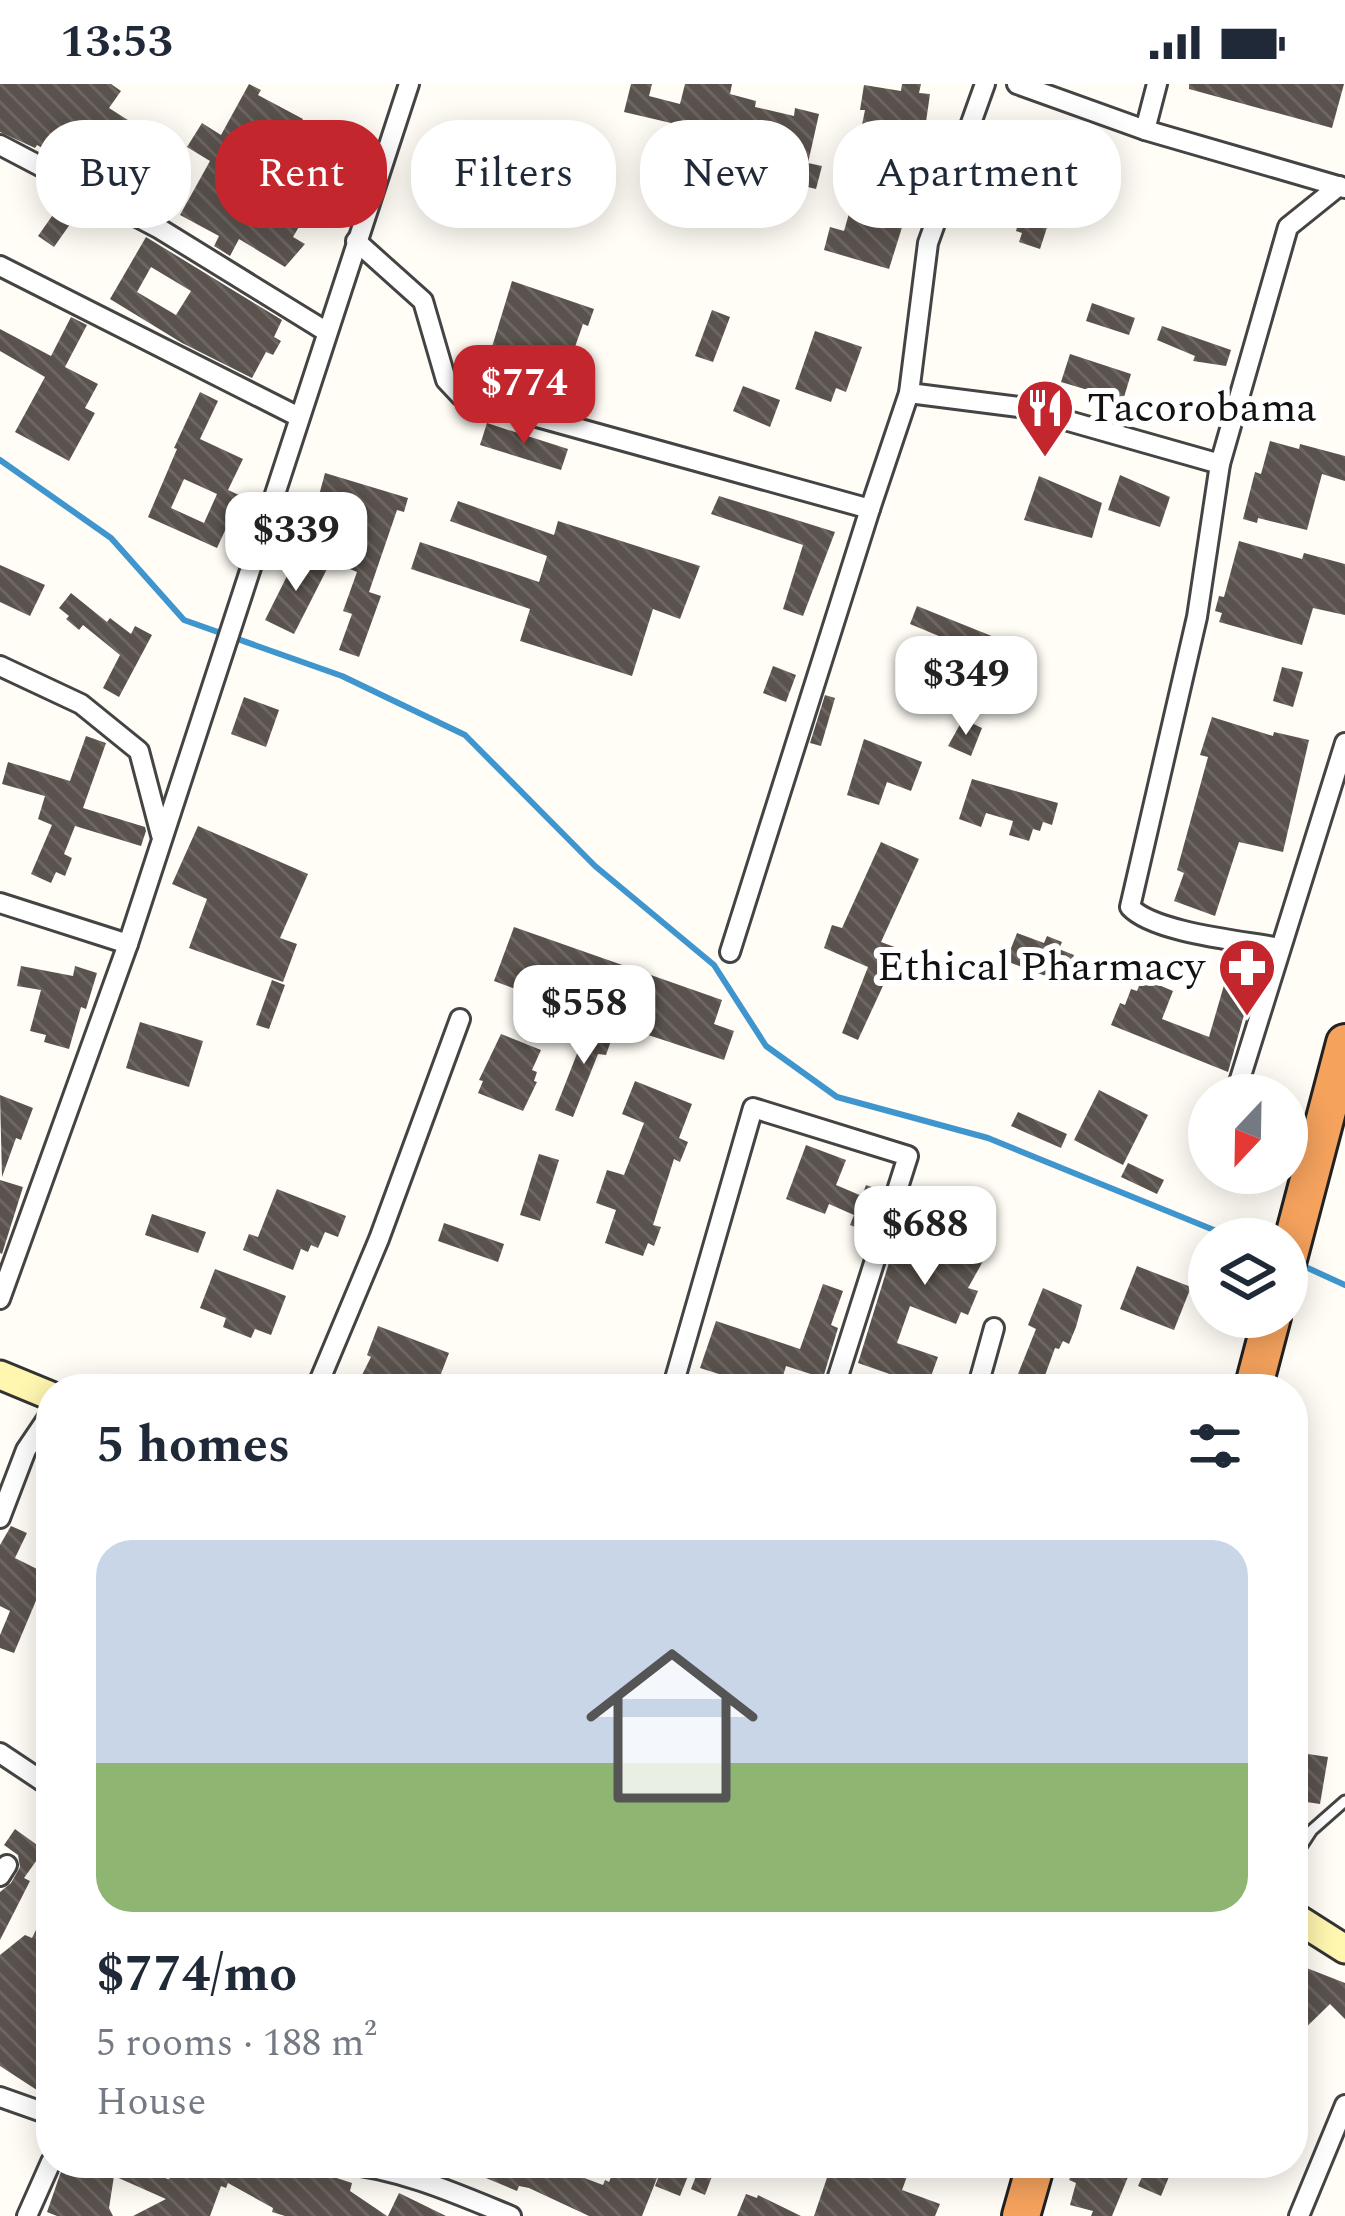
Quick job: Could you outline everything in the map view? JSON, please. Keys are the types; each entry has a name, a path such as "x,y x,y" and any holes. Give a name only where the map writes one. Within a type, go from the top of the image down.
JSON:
{"highway":[{"path":"1299,1218 1345,1046"},
{"path":"1257,1374 1266,1338"},
{"path":"1021,2216 1032,2178"}],"street":[{"path":"0,1300 128,944 409,84"},
{"path":"730,952 908,393 928,244 985,84"},
{"path":"1017,84 1145,130 1342,187"},
{"path":"1145,130 1156,84"},
{"path":"0,145 160,229 327,332"},
{"path":"1280,948 1139,917 1130,907 1197,617 1220,464 1288,227 1342,187"},
{"path":"356,241 423,301 446,380 461,396 870,509"},
{"path":"0,266 297,416"},
{"path":"908,393 1019,407 1220,464"},
{"path":"0,666 81,704 139,751 160,835"},
{"path":"1241,1074 1345,743"},
{"path":"0,903 128,944"},
{"path":"322,1374 379,1239 460,1019"},
{"path":"676,1374 753,1108 908,1156 839,1374"},
{"path":"980,1374 994,1328"},
{"path":"0,1375 36,1390"},
{"path":"0,1519 36,1435"},
{"path":"0,1753 36,1776"},
{"path":"1308,1925 1345,1948"},
{"path":"0,2097 36,2110"},
{"path":"1302,2215 1345,2105"},
{"path":"27,2216 44,2178"},
{"path":"412,2178 440,2186 488,2211 512,2216"}],"lane":[{"path":"1308,1836 1345,1801"}],"building":[{"path":"0,84 111,84 121,91 109,108 128,120 36,120 35,148 0,132"},
{"path":"249,84 261,90 258,95 303,119 302,120 229,120"},
{"path":"631,84 652,84 649,96 680,104 685,84 732,84 730,94 756,101 755,107 794,116 795,108 819,114 809,159 809,120 658,120 624,112"},
{"path":"902,84 921,84 919,93 930,94 926,120 863,120 864,85 901,91"},
{"path":"1189,84 1344,84 1332,128 1189,89"},
{"path":"202,123 215,131 215,228 298,228 293,237 305,244 285,267 239,239 230,256 214,246 219,236 191,221 191,195 210,161 191,149"},
{"path":"809,163 822,166 816,189 809,187"},
{"path":"830,227 844,231 902,228 889,269 824,250"},
{"path":"44,228 67,228 54,247 38,236"},
{"path":"1047,228 1040,249 1019,242 1022,233 1016,231"},
{"path":"146,237 282,320 274,337 281,341 273,355 266,352 252,378 110,299","holes":["151,267 191,291 176,315 137,292"]},
{"path":"512,281 594,309 588,326 583,324 561,387 506,371 505,376 485,370"},
{"path":"1092,303 1135,318 1129,335 1086,321"},
{"path":"712,310 730,317 713,362 695,356"},
{"path":"71,317 87,325 65,367 98,384 85,408 95,413 69,461 15,432 45,377 0,351 0,329 51,356"},
{"path":"1162,326 1231,350 1226,366 1193,361 1195,356 1157,340"},
{"path":"815,331 862,347 846,392 836,388 831,402 795,389"},
{"path":"1070,354 1131,374 1121,407 1096,400 1098,393 1061,382"},
{"path":"743,386 780,400 770,427 733,411"},
{"path":"200,392 218,401 200,439 243,459 228,490 241,496 217,548 148,517","holes":["184,479 217,494 204,523 171,508"]},
{"path":"487,423 568,449 561,470 480,445"},
{"path":"1270,441 1345,456 1345,481 1322,474 1307,530 1243,519 1255,472 1261,474"},
{"path":"325,473 408,498 404,512 397,510 369,592 381,596 359,657 339,650 352,614 343,611 357,572 333,562 341,543 350,547 359,517 318,499"},
{"path":"1120,475 1170,497 1160,527 1108,510"},
{"path":"1039,476 1102,503 1092,538 1024,520"},
{"path":"719,496 835,532 803,616 783,609 803,545 711,514"},
{"path":"458,501 554,535 558,521 700,566 680,619 653,609 632,676 520,641 530,609 411,569 420,542 539,582 547,556 450,521"},
{"path":"1239,541 1302,559 1304,553 1345,564 1345,615 1313,608 1302,645 1219,622 1222,613 1215,611 1219,596 1224,597"},
{"path":"298,554 327,569 294,634 265,620"},
{"path":"0,565 45,585 30,616 0,602"},
{"path":"71,593 107,622 110,618 131,634 135,626 152,635 119,697 103,688 120,655 83,625 79,630 66,619 69,616 59,608"},
{"path":"917,606 1009,643 992,699 950,683 961,655 942,647 946,639 910,624"},
{"path":"773,666 796,675 786,702 763,693"},
{"path":"1282,667 1303,672 1293,707 1273,701"},
{"path":"907,668 936,679 930,697 896,684"},
{"path":"825,695 835,698 821,746 810,743"},
{"path":"244,697 279,710 266,747 231,734"},
{"path":"1212,717 1273,736 1274,732 1309,740 1283,852 1239,842 1215,916 1174,901 1184,873 1177,870 1208,757 1200,755"},
{"path":"963,719 982,728 971,756 948,746"},
{"path":"86,736 106,743 83,808 146,831 141,846 75,826 64,854 72,858 65,876 56,872 51,883 31,874 52,825 38,819 45,796 2,784 8,762 70,781"},
{"path":"864,739 922,762 911,791 887,782 879,805 847,795"},
{"path":"972,779 1058,803 1052,825 1043,822 1040,831 1033,829 1029,841 1009,835 1013,821 986,813 981,827 959,819"},
{"path":"198,826 308,874 280,938 297,944 283,982 189,948 207,899 172,884"},
{"path":"881,842 919,859 881,942 900,949 858,1040 842,1033 868,967 824,948 832,925 842,928"},
{"path":"514,927 722,1000 714,1024 734,1031 724,1060 630,1029 641,995 581,975 579,981 563,976 551,1002 494,981"},
{"path":"1017,933 1044,943 1047,936 1062,942 1059,949 1074,955 1064,983 1006,961"},
{"path":"1233,954 1260,958 1228,1072 1111,1025 1120,1003 1125,1005 1142,978 1173,991 1162,1019 1209,1037"},
{"path":"21,966 73,976 75,966 97,973 69,1049 44,1042 46,1035 30,1031 41,990 17,986"},
{"path":"272,980 285,985 269,1029 256,1025"},
{"path":"140,1022 203,1041 189,1087 126,1068"},
{"path":"589,1023 614,1032 606,1055 598,1054 573,1117 555,1110"},
{"path":"501,1034 541,1050 532,1070 537,1072 537,1082 523,1111 478,1093 483,1081 479,1080"},
{"path":"635,1081 692,1104 679,1138 688,1142 680,1162 674,1159 653,1225 661,1227 654,1246 648,1243 643,1256 605,1243 616,1210 596,1203 607,1170 624,1175 644,1123 622,1114"},
{"path":"1099,1090 1148,1115 1123,1165 1074,1140"},
{"path":"0,1095 33,1108 2,1177"},
{"path":"1018,1112 1067,1134 1061,1148 1011,1126"},
{"path":"806,1145 846,1160 836,1185 862,1196 866,1185 883,1191 868,1232 850,1225 854,1215 829,1204 825,1214 786,1199"},
{"path":"539,1154 559,1160 540,1221 520,1215"},
{"path":"1128,1163 1164,1180 1157,1194 1121,1177"},
{"path":"0,1180 23,1187 2,1254 0,1253"},
{"path":"277,1189 346,1216 338,1237 325,1232 318,1248 301,1249 293,1270 243,1250 249,1234 258,1237"},
{"path":"909,1198 928,1204 918,1235 946,1247 955,1214 960,1215 963,1206 996,1216 982,1263 968,1288 978,1291 968,1315 961,1312 956,1324 910,1306 897,1343 938,1357 932,1374 890,1374 858,1363"},
{"path":"152,1214 206,1232 198,1253 145,1235"},
{"path":"444,1223 504,1244 498,1262 438,1241"},
{"path":"1137,1266 1188,1286 1174,1330 1120,1309"},
{"path":"215,1269 286,1296 271,1335 255,1329 251,1338 223,1327 226,1318 200,1308"},
{"path":"823,1284 843,1291 831,1325 838,1328 824,1374 786,1366 784,1374 719,1374 700,1368 716,1321 800,1349"},
{"path":"1043,1288 1082,1305 1069,1344 1063,1341 1055,1348 1045,1374 1018,1374 1036,1329 1028,1325"},
{"path":"378,1326 449,1353 441,1374 362,1374 371,1357 367,1355"},
{"path":"11,1526 27,1533 15,1558 36,1568 36,1601 14,1653 0,1648 10,1611 0,1606 0,1545"},
{"path":"1308,1754 1328,1757 1320,1804 1308,1802"},
{"path":"15,1829 36,1844 36,1861 24,1878 30,1881 0,1940 0,1892 20,1867 18,1855 4,1845"},
{"path":"36,1930 36,2089 0,2066 0,1955 25,1935 32,1938"},
{"path":"1308,1969 1345,1983 1345,2019 1330,2004 1308,2025"},
{"path":"59,2178 114,2178 109,2208 113,2216 47,2212"},
{"path":"119,2178 337,2178 352,2183 350,2191 387,2216 285,2216 228,2183 226,2188 221,2186 210,2216 133,2216 166,2199"},
{"path":"486,2178 584,2178 603,2185 611,2178 657,2178 642,2216 589,2216 529,2188 519,2186 517,2191"},
{"path":"658,2178 687,2178 680,2196 655,2186"},
{"path":"695,2178 711,2178 705,2195 691,2189"},
{"path":"827,2178 906,2178 902,2190 940,2204 935,2216 814,2216"},
{"path":"1128,2178 1112,2216 1091,2216 1093,2211 1070,2205 1076,2183 1069,2180"},
{"path":"1141,2178 1168,2178 1161,2196 1138,2186"},
{"path":"399,2193 446,2216 388,2216"},
{"path":"746,2194 758,2195 801,2216 737,2216"}],"waterway":[{"path":"0,460 111,538 184,620 342,676 465,735 595,866 714,965 766,1046 837,1097 988,1138 1188,1219"},
{"path":"1308,1268 1345,1285"}],"place":[{"name":"Tacorobama","path":"1045,459"},
{"name":"Ethical Pharmacy","path":"1247,1018"}]}
